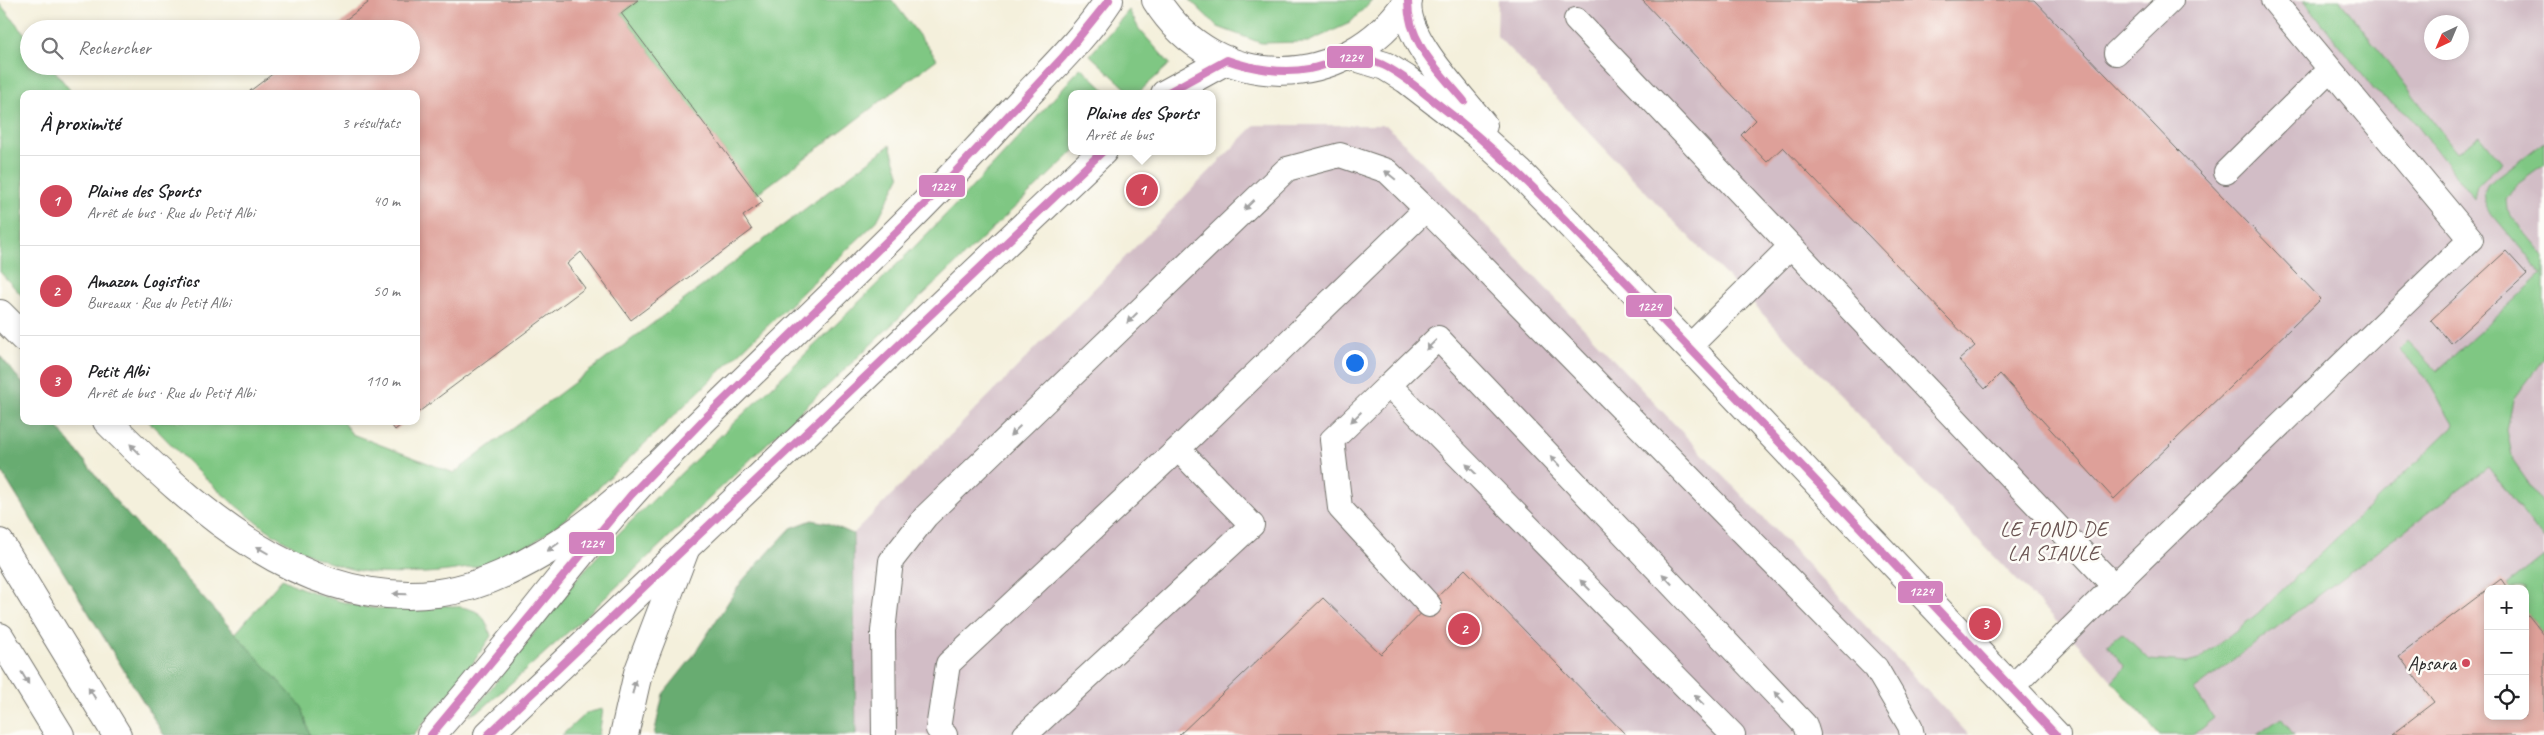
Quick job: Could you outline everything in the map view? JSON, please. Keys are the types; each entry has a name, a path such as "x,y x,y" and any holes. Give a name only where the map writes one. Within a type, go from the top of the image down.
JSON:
{"main road":[{"path":"431,735 483,676 581,551 660,463 969,160 1087,29 1109,0"},
{"path":"1156,0 1175,26 1191,40 1227,60 1247,67 1290,71 1311,68 1348,55 1387,28 1408,0"},
{"path":"1408,0 1407,7 1419,44 1519,172"},
{"path":"1348,55 1385,66 1406,79 1475,132 1519,172 1689,347 2056,735"},
{"path":"1172,90 1227,60"},
{"path":"488,735 1099,155"},
{"path":"0,314 20,334"},
{"path":"111,425 191,499 230,531 263,552 305,572 356,589 391,594 437,593 471,586 508,572 545,553 583,526 660,463"},
{"path":"0,543 117,735"},
{"path":"624,735 638,673 686,547"},
{"path":"0,637 60,735"}],"lane":[{"path":"2116,53 2171,0"},
{"path":"2012,687 2472,239 2273,0"},
{"path":"1576,20 2114,586"},
{"path":"2226,172 2330,69"},
{"path":"884,735 883,631 891,561 926,516 1287,169 1340,155 1387,171 1426,209 1876,668 1910,726 1912,735"},
{"path":"945,735 938,729 948,664 1178,448 1426,209"},
{"path":"1689,347 1791,246"},
{"path":"1429,605 1340,508 1332,440 1438,338 1805,725 1808,735"},
{"path":"1389,386 1733,735"},
{"path":"1025,735 1252,525 1178,448"}],"shaded area":[{"path":"1498,0 2544,0 2544,735 2160,735 2097,664 1497,36"},
{"path":"1255,125 1386,125 1502,242 1969,735 856,735 853,534"}],"green space":[{"path":"638,0 892,0 937,59 757,194 621,13"},
{"path":"1190,0 1372,0 1350,23 1308,42 1261,43 1218,27"},
{"path":"2304,0 2340,0 2457,152 2480,136 2482,138 2502,163 2477,185 2474,199 2409,115 2375,91"},
{"path":"0,4 20,28 20,75 58,75 70,90 20,90 20,294 0,272"},
{"path":"1129,10 1139,29 1170,64 1141,90 1128,90 1090,55"},
{"path":"1081,67 1105,90 1068,90 1068,155 1070,155 585,617 482,709 469,716 579,576 620,532 856,305 1027,128"},
{"path":"2544,142 2544,165 2515,186 2506,200 2507,209 2512,217 2544,256 2544,359 2513,400 2507,430 2513,461 2544,505 2544,540 2488,467 2194,690 2214,718 2193,735 2160,735 2112,681 2125,667 2107,645 2122,633 2150,660 2187,663 2198,660 2257,614 2454,426 2426,378 2399,350 2408,341 2437,371 2542,274 2491,213 2486,202 2485,192 2488,184"},
{"path":"890,145 900,177 877,221 568,517 512,556 470,568 426,573 374,573 343,567 314,556 262,526 237,507 191,465 152,425 345,425 352,434 454,473"},
{"path":"0,356 20,380 20,425 56,425 119,505 235,634 282,579 339,601 363,607 451,606 475,611 484,618 491,636 461,681 413,735 164,735 0,469"},
{"path":"0,356 20,380 20,425 56,425 119,505 302,707 310,735 164,735 0,469"},
{"path":"812,520 828,523 853,534 856,735 654,735 663,694 691,659 742,581 791,528"},
{"path":"2544,556 2544,635 2529,616 2529,585 2507,585"},
{"path":"603,709 599,735 562,735 586,713"},
{"path":"2281,718 2294,735 2257,735"}],"building":[{"path":"366,0 638,0 621,13 763,202 743,216 752,230 631,320 581,252 567,264 585,288 420,411 420,90 251,90 271,75 420,75 420,20 345,20 368,3"},
{"path":"1642,0 2034,0 2321,299 2114,499 2000,374 1985,389 1959,360 1975,346 1783,147 1767,162 1741,135 1756,120"},
{"path":"2506,251 2527,274 2451,343 2431,320"},
{"path":"391,425 401,425 395,430"},
{"path":"1465,569 1626,735 1179,735 1323,598 1381,654"},
{"name":"Apsara","path":"2501,579 2505,585 2493,585"},
{"name":"Apsara","path":"2484,592 2484,720 2529,720 2529,616 2544,635 2544,735 2391,735 2434,702 2399,656"}],"transit line":[{"name":"1224","path":"431,735 631,495 705,418 928,201 1063,57 1109,0"},
{"name":"1224","path":"1408,0 1409,15 1419,43 1435,67 1464,101"},
{"name":"1224","path":"1172,90 1227,60 1257,68 1289,71 1309,69 1344,58 1359,57 1383,65 1405,78 1486,143 1552,207 1728,388 2056,735"},
{"name":"1224","path":"488,735 1099,155"}],"place":[{"name":"Plaine des Sports","path":"1142,190"},
{"name":"Petit Albi","path":"1985,624"},
{"name":"Amazon Logistics","path":"1464,629"},
{"name":"Apsara","path":"2466,663"}],"district":[{"name":"LE FOND DE LA SIAULE","path":"2054,541"}]}
